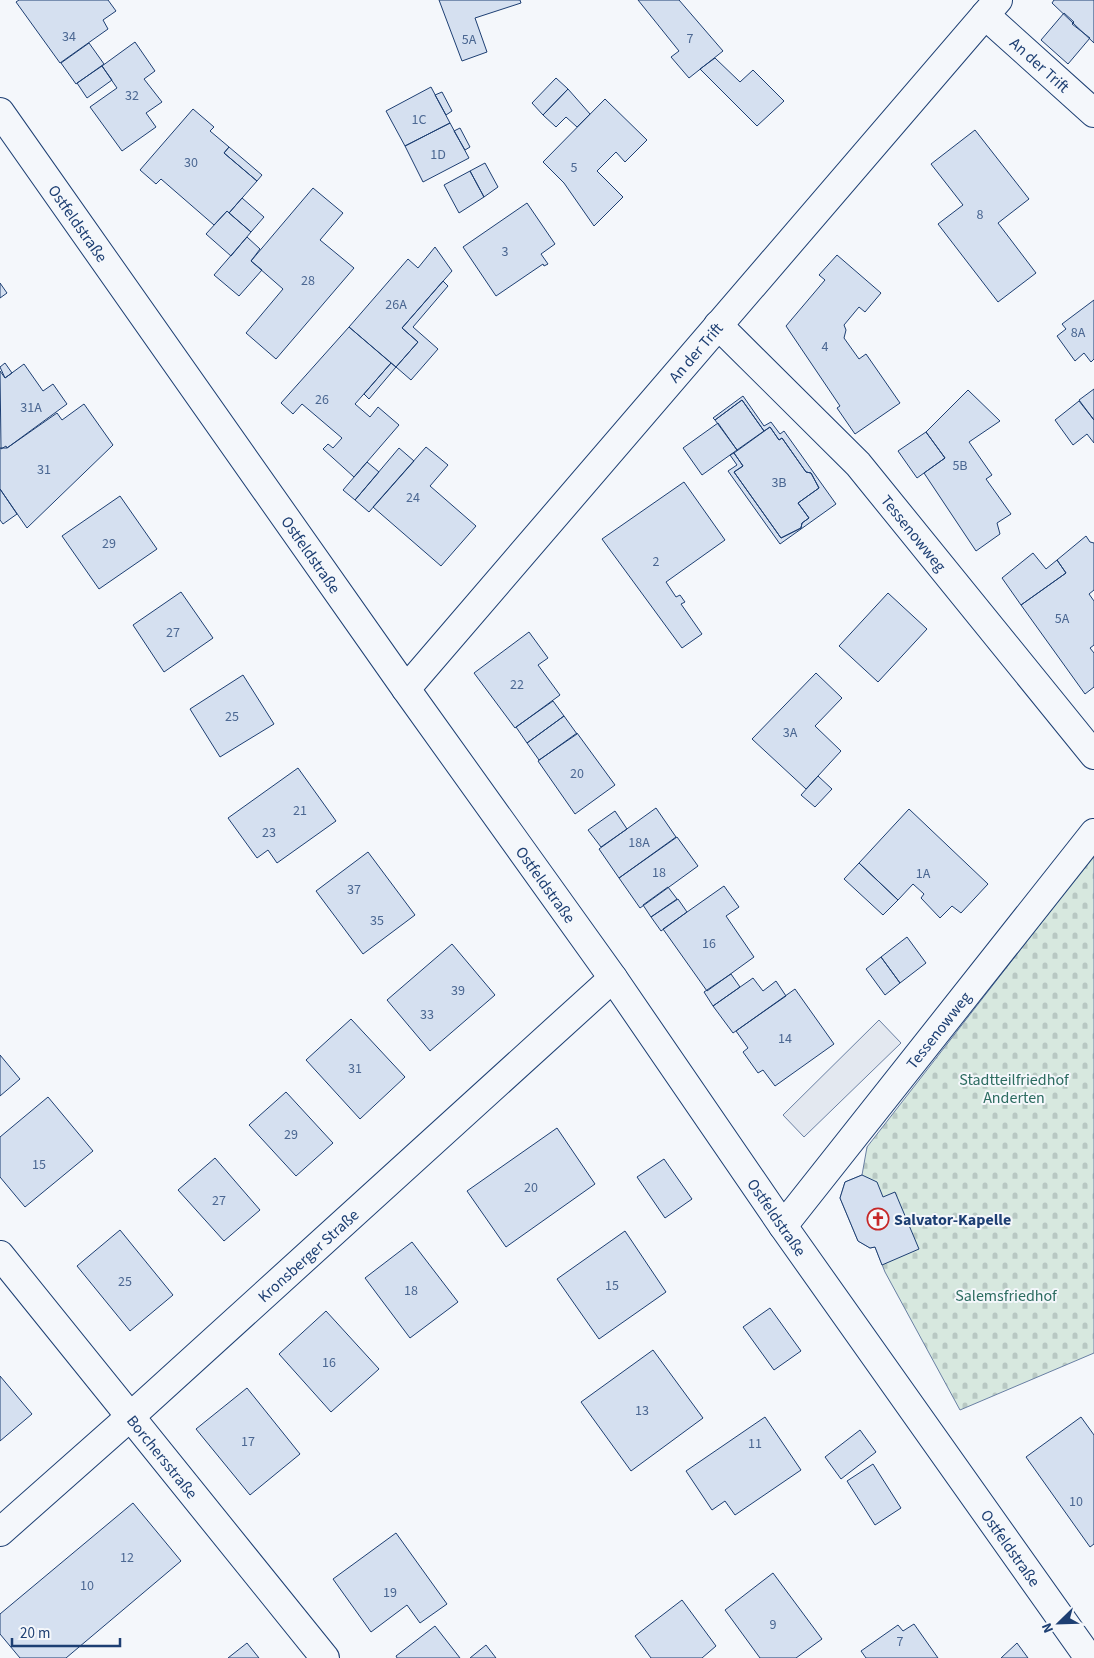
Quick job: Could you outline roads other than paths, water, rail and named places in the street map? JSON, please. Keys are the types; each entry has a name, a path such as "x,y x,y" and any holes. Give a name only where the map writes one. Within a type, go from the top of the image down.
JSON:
{"street":[{"name":"An der Trift","path":"406,690 991,7 1094,113"},
{"name":"Ostfeldstraße","path":"0,112 406,690 613,978 783,1226 1089,1658"},
{"name":"Tessenowweg","path":"718,325 858,464 1094,756"},
{"name":"Tessenowweg","path":"783,1226 1094,833"},
{"name":"Kronsberger Straße","path":"0,1532 131,1416 613,978"},
{"name":"Borchersstraße","path":"0,1255 325,1658"}],"place":[{"name":"Salvator-Kapelle","path":"878,1219"}],"park label":[{"name":"Stadtteilfriedhof Anderten","path":"1014,1088"},
{"name":"Salemsfriedhof","path":"1006,1295"}]}
